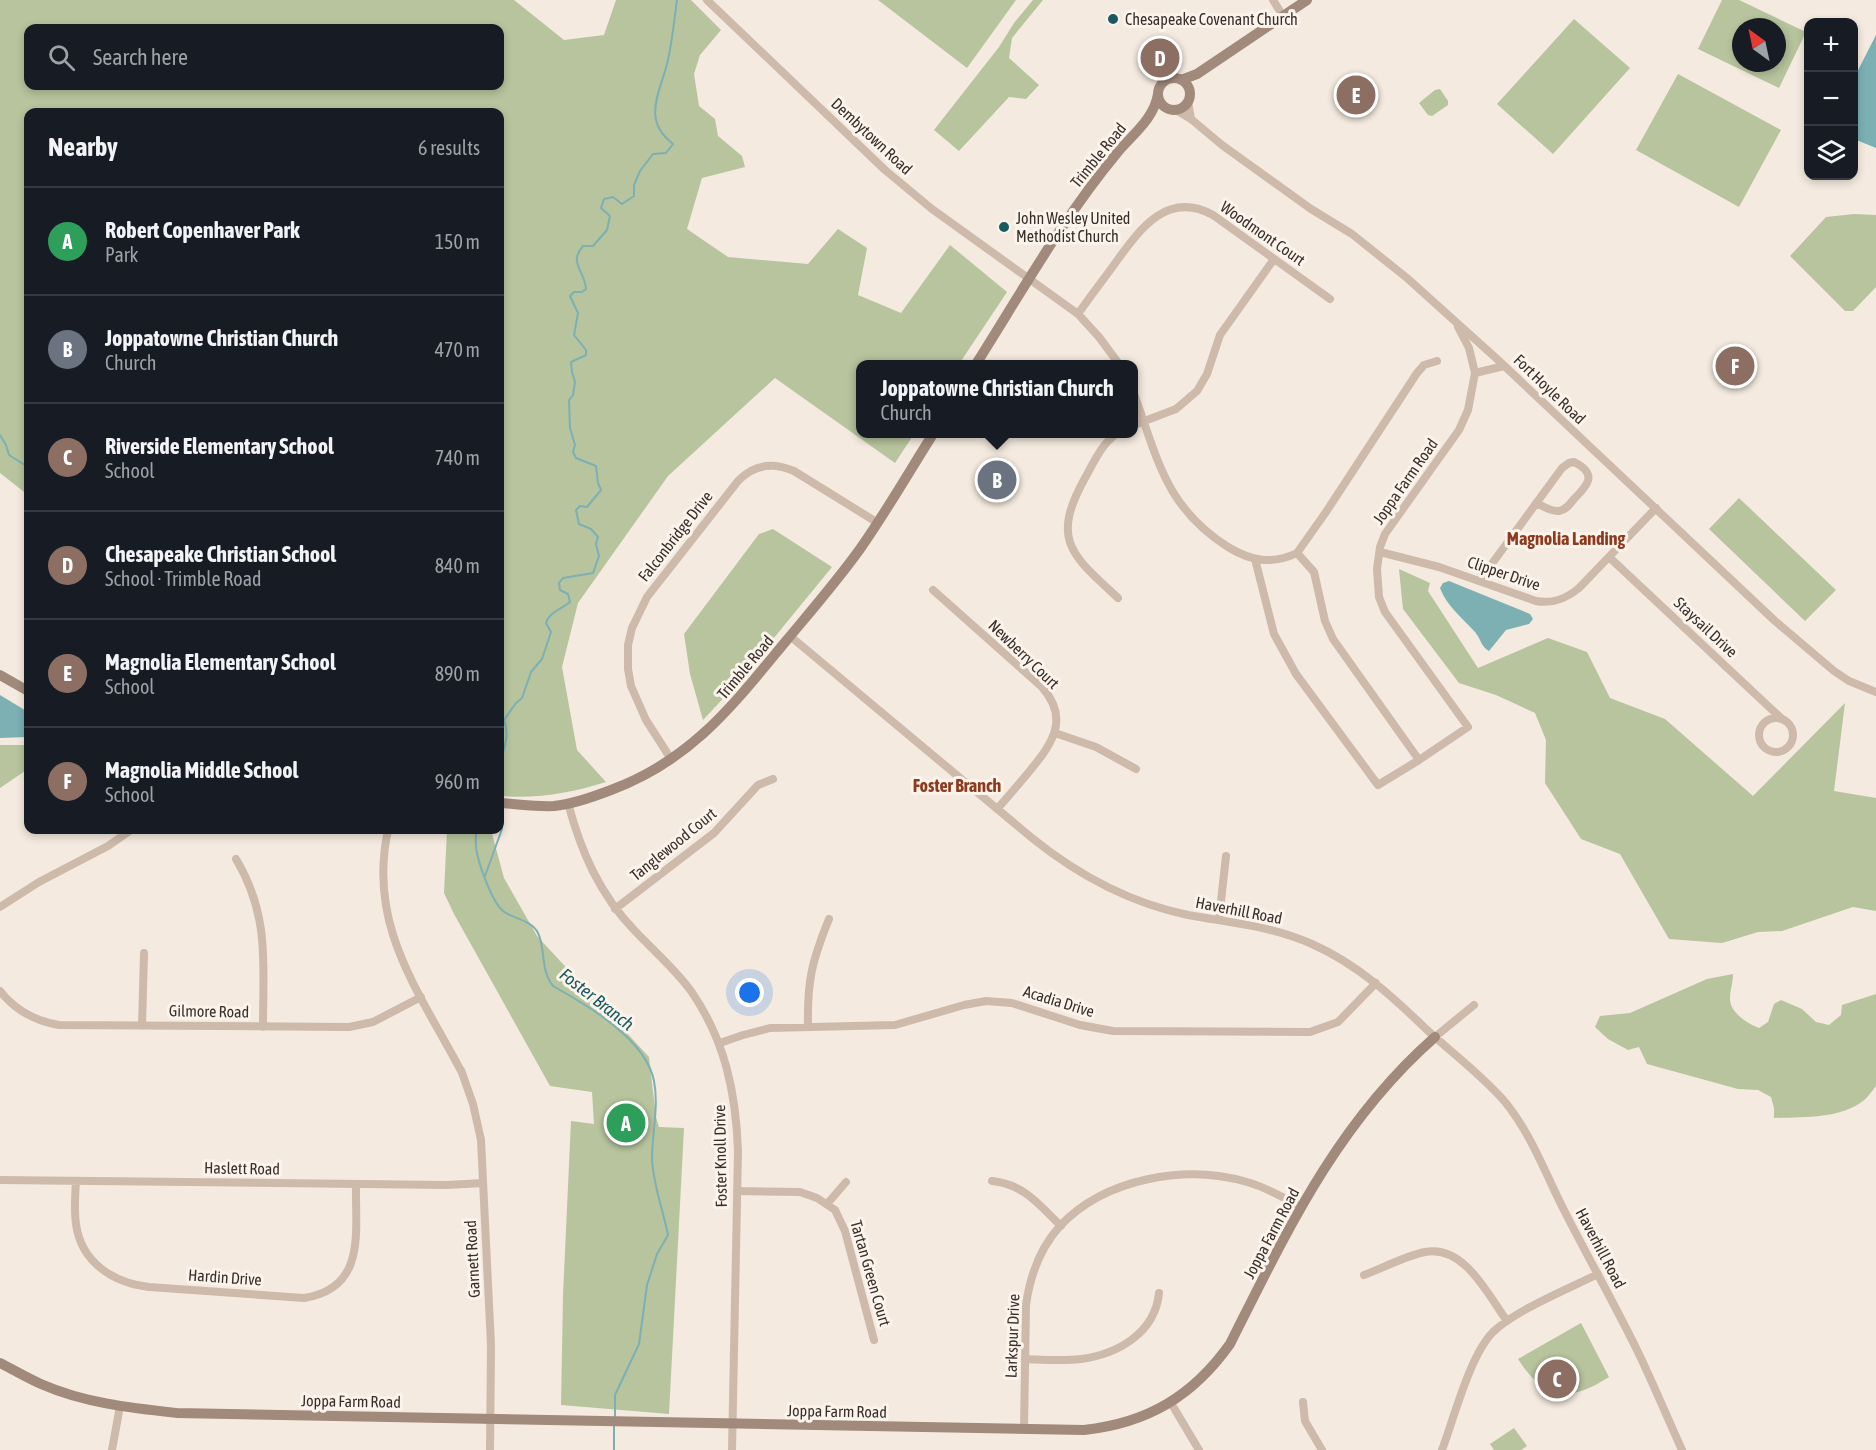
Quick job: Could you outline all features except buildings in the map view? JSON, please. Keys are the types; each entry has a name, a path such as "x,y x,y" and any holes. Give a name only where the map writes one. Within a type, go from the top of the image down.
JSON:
{"street":[{"name":"Dembytown Road","path":"707,0 885,170 932,209 1029,281 1078,314 1116,360"},
{"path":"1273,0 1282,16"},
{"path":"1197,74 1185,106 1173,110 1162,104 1158,94 1166,81 1181,80 1197,74 1307,0"},
{"path":"1181,80 1189,87 1191,119"},
{"name":"Trimble Road","path":"979,360 1088,190 1149,118 1156,105 1158,94"},
{"name":"Trimble Road","path":"1149,118 1173,110"},
{"name":"Fort Hoyle Road","path":"1173,110 1191,119 1222,146 1352,234 1407,278 1775,621 1834,671 1876,692"},
{"name":"Woodmont Court","path":"1078,314 1141,229 1157,216 1171,210 1185,208 1205,211 1330,299"},
{"path":"1138,423 1176,409 1197,391 1207,374 1221,335 1274,259"},
{"name":"Joppa Farm Road","path":"1419,760 1468,727 1386,612 1377,583 1380,552 1385,534 1459,430 1468,410 1475,373 1469,348 1455,321"},
{"path":"1138,405 1162,473 1185,511 1216,540 1240,554 1255,560 1277,560 1297,553 1417,373 1424,365 1437,361"},
{"path":"1475,373 1504,366"},
{"name":"Trimble Road","path":"504,803 538,806 568,803 625,785 671,759 698,740 724,714 831,588 878,523 931,438"},
{"path":"1112,438 1103,446 1073,498 1067,529 1069,543 1075,556 1118,598"},
{"path":"1480,580 1536,503 1562,468 1575,462 1588,474 1587,486 1563,510 1557,512 1536,503"},
{"name":"Falconbridge Drive","path":"671,759 646,720 631,686 628,645 632,628 647,597 738,481 756,468 781,466 794,471 878,523"},
{"name":"Clipper Drive","path":"1380,552 1439,567 1536,601 1551,603 1574,593 1656,508"},
{"path":"1255,560 1274,634 1296,674 1378,785 1419,760 1333,639 1325,621 1314,572 1297,553"},
{"name":"Staysail Drive","path":"1609,557 1782,719 1793,731 1792,742 1785,750 1769,751 1761,743 1760,732 1766,722 1782,719"},
{"name":"Newberry Court","path":"933,590 1047,694 1054,707 1055,733"},
{"name":"Haverhill Road","path":"790,636 1063,862 1109,888 1154,906 1188,915 1265,928 1329,953 1376,983 1492,1087 1520,1122 1638,1352 1682,1450"},
{"path":"0,675 24,689"},
{"path":"998,809 1042,756 1055,733 1096,747 1136,769"},
{"name":"Tanglewood Court","path":"615,909 714,832 758,785 774,778"},
{"name":"Foster Knoll Drive","path":"568,803 586,859 615,909 684,982 700,1005 720,1043 731,1079 736,1106 737,1191 732,1450"},
{"path":"0,907 39,882 108,846 125,834"},
{"name":"Garnett Road","path":"387,834 383,866 387,912 399,954 461,1071 480,1129 491,1345 489,1450"},
{"path":"1219,919 1226,856"},
{"path":"236,859 255,897 262,927 263,1027"},
{"path":"808,1026 808,986 812,962 829,919"},
{"path":"142,1026 144,952"},
{"name":"Acadia Drive","path":"720,1043 762,1030 808,1026 895,1025 964,1005 994,1001 1012,1003 1080,1025 1113,1031 1310,1032 1321,1030 1338,1022 1376,983"},
{"name":"Gilmore Road","path":"0,991 29,1016 50,1023 142,1026 334,1028 361,1026 384,1017 421,997"},
{"name":"Joppa Farm Road","path":"0,1363 51,1388 84,1398 120,1406 177,1413 1024,1429 1099,1428 1136,1419 1170,1403 1200,1379 1230,1344 1301,1207 1329,1159 1353,1125 1389,1083 1435,1037 1474,1005"},
{"name":"Larkspur Drive","path":"1024,1429 1026,1305 1030,1280 1043,1250 1061,1226 1090,1203 1116,1190 1145,1180 1179,1176 1206,1175 1247,1182 1301,1207"},
{"name":"Haslett Road","path":"0,1180 447,1185 483,1183"},
{"name":"Hardin Drive","path":"76,1181 76,1226 82,1243 96,1265 114,1278 131,1285 149,1287 304,1298 325,1293 346,1276 354,1250 356,1184"},
{"path":"992,1181 1007,1182 1016,1187 1061,1226"},
{"path":"737,1191 800,1192 809,1194 827,1204 846,1182"},
{"name":"Tartan Green Court","path":"827,1204 835,1210 841,1221 874,1340"},
{"path":"1364,1275 1427,1252 1445,1253 1468,1266 1507,1321"},
{"path":"1443,1450 1479,1352 1488,1338 1507,1321 1598,1274"},
{"path":"1025,1359 1078,1359 1101,1355 1119,1347 1134,1338 1152,1320 1157,1308 1159,1293"},
{"path":"1303,1402 1305,1421 1322,1450"},
{"path":"1170,1403 1199,1450"},
{"path":"112,1450 120,1406"}],"green space":[{"path":"0,0 514,0 564,40 604,35 616,0 691,0 721,30 700,55 694,74 699,106 715,119 718,136 742,156 745,167 702,178 687,229 728,257 808,264 838,229 867,248 858,295 901,313 950,245 1007,292 962,360 856,360 856,435 775,378 668,476 578,603 562,667 577,750 606,782 567,792 528,797 504,796 504,108 24,108 24,492 0,473"},
{"path":"878,0 1016,0 967,68"},
{"path":"1033,0 1043,0 1012,38 1009,58 1039,85 1026,99 1009,97 959,151 934,130"},
{"path":"1722,0 1739,0 1777,18 1732,18 1732,65 1698,49"},
{"path":"1574,19 1630,68 1553,154 1497,104"},
{"path":"1786,22 1804,31 1804,36 1779,88 1746,72 1786,72"},
{"path":"1678,74 1781,130 1739,207 1636,150"},
{"path":"1440,89 1448,105 1432,116 1428,115 1419,103 1435,90"},
{"path":"1854,214 1876,215 1876,287 1853,311 1845,311 1790,256 1826,217"},
{"path":"860,438 911,438 895,463"},
{"path":"1739,498 1836,590 1805,621 1709,529"},
{"path":"773,529 832,567 732,689 703,720 690,674 684,634 759,534"},
{"path":"1399,569 1430,583 1428,591 1478,668 1548,638 1587,652 1610,698 1665,719 1753,796 1845,703 1834,791 1876,798 1876,911 1853,907 1782,931 1758,932 1722,943 1669,939 1620,854 1581,839 1545,783 1546,740 1535,713 1496,695 1459,683 1403,609"},
{"path":"0,745 24,745 24,772 0,788"},
{"path":"447,834 492,834 504,878 537,936 649,1057 659,1127 684,1128 669,1414 561,1405 563,1295 571,1121 594,1124 592,1092 550,1086 444,893"},
{"path":"1733,974 1730,998 1733,1008 1750,1024 1759,1028 1768,1022 1774,1004 1781,1000 1802,1009 1816,1022 1829,1025 1841,1015 1842,1005 1876,994 1876,1086 1867,1098 1854,1107 1832,1114 1774,1118 1771,1097 1758,1090 1738,1089 1647,1064 1639,1047 1628,1050 1608,1039 1595,1027 1600,1016 1630,1013 1707,979"},
{"path":"1581,1323 1609,1377 1582,1391 1569,1394 1548,1390 1528,1373 1518,1359"},
{"path":"1514,1428 1527,1446 1521,1450 1494,1450 1490,1444"}],"water":[{"path":"1876,35 1876,148 1858,141 1858,70"},
{"path":"1449,581 1530,614 1533,619 1529,624 1506,630 1489,651 1443,594 1440,588 1443,583"},
{"path":"0,695 24,710 24,737 0,738"}],"waterway":[{"path":"504,720 522,698 531,672 542,659 551,632 546,623 548,619 570,602 568,594 560,590 559,583 563,578 593,573 599,556 596,544 598,537 591,529 579,524 576,510 580,506 587,507 601,490 596,466 576,458 573,452 575,445 570,428 569,400 573,395 575,382 571,362 586,355 586,350 574,335 578,313 570,296 574,292 582,292 586,289 577,262 579,252 583,246 593,246 607,230 610,216 601,208 604,199 613,197 622,204 634,196 634,185 640,171 653,154 666,153 673,144 658,126 655,107 669,56 677,0"},
{"name":"Foster Branch","path":"0,435 9,455 24,464"},
{"path":"504,720 507,732 504,747"},
{"name":"Foster Branch","path":"476,834 477,853 491,892 503,911 527,922 538,933 546,973 553,986 598,1013 627,1037 640,1051 649,1066 654,1081 656,1100 652,1159 656,1187 668,1235 657,1254 647,1285 639,1344 615,1395 615,1418"},
{"path":"485,876 500,834"},
{"name":"Foster Branch","path":"614,1424 614,1450"}],"place":[{"name":"Chesapeake Covenant Church","path":"1113,19"},
{"name":"Chesapeake Christian School","path":"1160,58"},
{"name":"Magnolia Elementary School","path":"1356,95"},
{"name":"John Wesley United Methodist Church","path":"1004,227"},
{"name":"Magnolia Middle School","path":"1735,366"},
{"name":"Joppatowne Christian Church","path":"997,480"},
{"name":"Robert Copenhaver Park","path":"626,1123"},
{"name":"Riverside Elementary School","path":"1557,1379"}],"district":[{"name":"Magnolia Landing","path":"1566,538"},
{"name":"Foster Branch","path":"957,785"}]}
